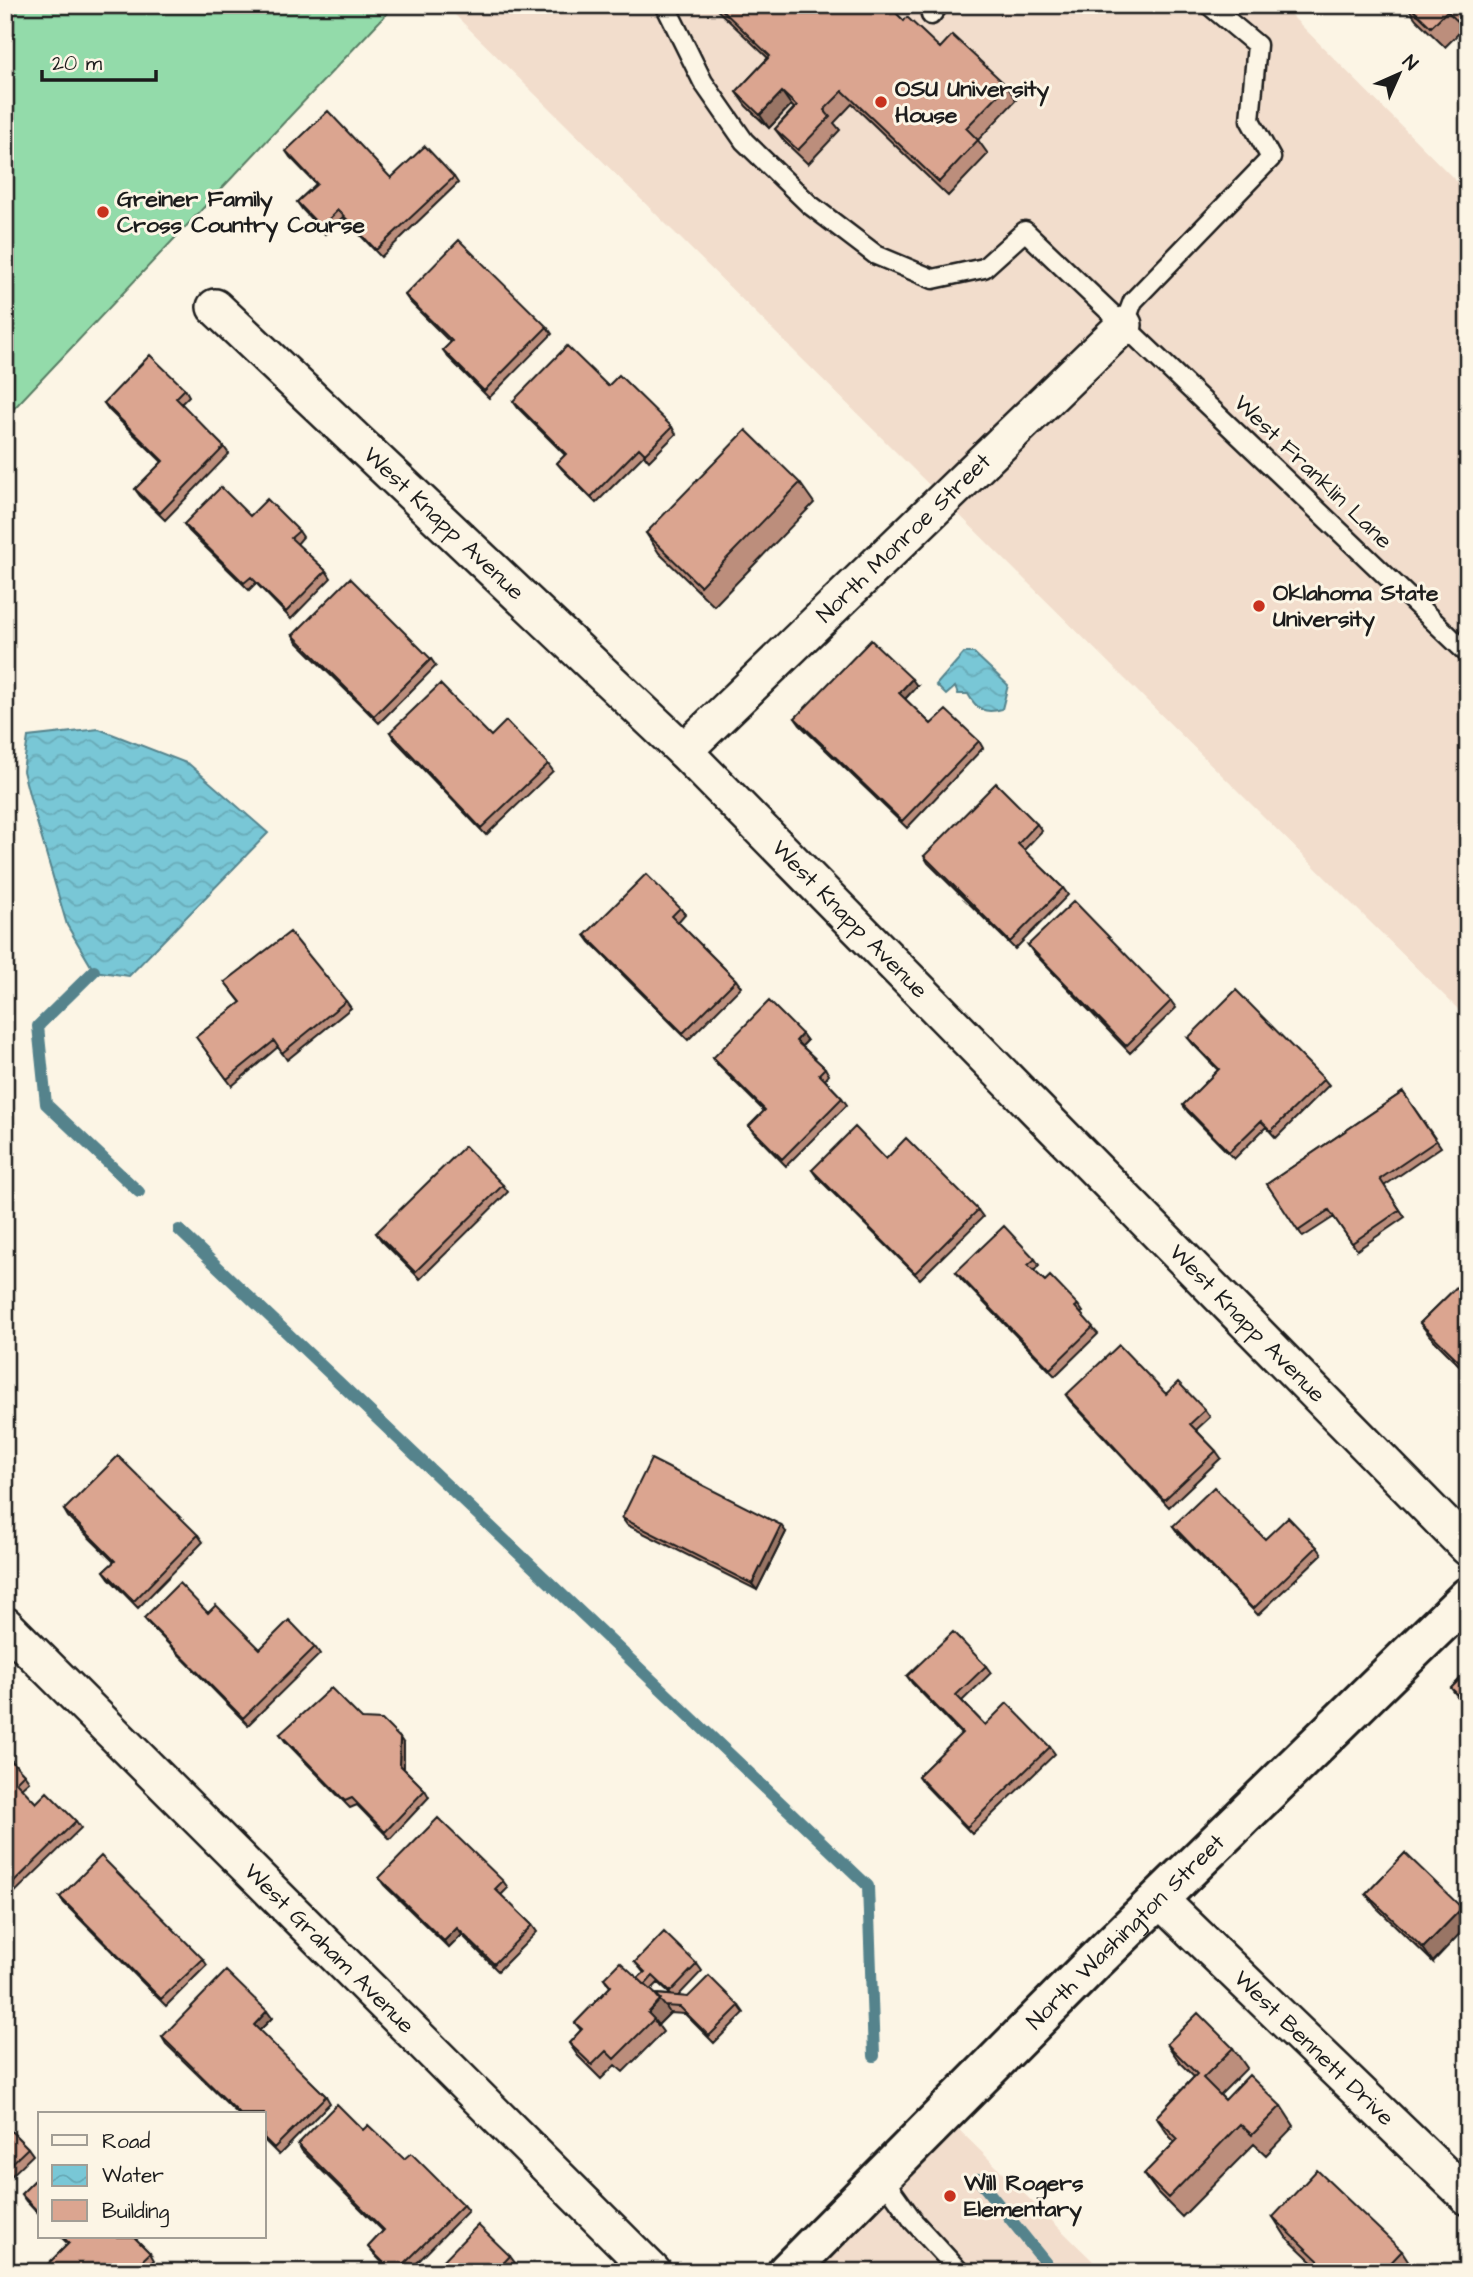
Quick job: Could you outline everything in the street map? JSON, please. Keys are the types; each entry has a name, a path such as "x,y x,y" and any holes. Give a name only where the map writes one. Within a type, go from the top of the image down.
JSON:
{"main road":[{"name":"North Washington Street","path":"787,2272 1159,1899 1468,1597"}],"street":[{"name":"West Knapp Avenue","path":"215,307 684,751 1468,1548"},
{"name":"North Monroe Street","path":"684,751 1124,325"},
{"name":"West Graham Avenue","path":"5,1625 653,2272"},
{"name":"West Bennett Drive","path":"1159,1899 1468,2197"}],"lane":[{"name":"West Franklin Lane","path":"665,5 703,82 744,141 809,204 876,255 933,279 984,268 1025,232 1468,654"},
{"path":"1124,325 1133,301 1271,158 1250,120 1257,45 1209,5"},
{"path":"882,2177 914,2222 960,2272"}],"shaded area":[{"name":"Oklahoma State University","path":"445,5 1281,5 1468,193 1468,1019"},
{"name":"Will Rogers Elementary","path":"949,2120 1104,2272 797,2272"}],"green space":[{"name":"Greiner Family Cross Country Course","path":"5,5 395,5 5,418"}],"water":[{"path":"964,653 974,653 1008,685 1002,709 982,709 968,694 958,694 955,687 946,695 936,685"},
{"path":"99,729 189,764 268,833 129,976 94,971 67,925 23,771 28,737"}],"building":[{"name":"OSU University House","path":"717,5 888,5 904,21 907,17 940,48 952,35 1007,86 966,128 978,140 939,182 843,91 824,110 830,117 798,150 775,129 797,106 782,92 760,115 736,92 770,56"},
{"path":"1408,5 1468,5 1468,31 1447,11 1431,27"},
{"path":"328,111 391,178 425,146 454,177 376,250 338,210 321,227 297,202 317,184 286,151"},
{"path":"459,240 547,327 484,391 443,350 452,341 405,295"},
{"path":"567,346 608,386 619,375 672,427 645,454 639,448 591,497 557,463 566,454 513,401"},
{"path":"150,355 185,389 176,398 224,447 160,513 135,489 163,461 104,403"},
{"path":"746,430 800,483 700,586 646,533"},
{"path":"221,487 250,516 267,499 299,531 291,538 326,571 286,612 251,577 244,583 184,524"},
{"path":"350,578 431,659 374,716 293,635"},
{"path":"871,640 912,679 899,693 931,724 946,710 979,741 902,821 795,718"},
{"path":"440,684 491,736 506,721 548,764 481,828 390,732"},
{"path":"996,783 1037,824 1018,844 1063,888 1010,942 924,856"},
{"path":"646,874 680,908 672,916 736,980 683,1033 585,935"},
{"path":"1074,901 1171,1001 1126,1046 1028,945"},
{"path":"290,932 346,1001 282,1053 274,1041 227,1079 196,1037 241,1002 225,982"},
{"path":"1236,990 1324,1079 1271,1131 1261,1121 1229,1152 1183,1105 1219,1069 1188,1038"},
{"path":"769,1001 802,1034 796,1041 825,1068 819,1074 842,1098 782,1159 749,1126 765,1110 713,1058"},
{"path":"1403,1092 1436,1141 1380,1179 1400,1210 1352,1243 1329,1210 1298,1231 1267,1184"},
{"path":"855,1127 886,1159 906,1138 978,1210 915,1273 812,1170"},
{"path":"465,1146 503,1185 415,1272 376,1233"},
{"path":"1004,1226 1035,1259 1028,1265 1045,1281 1050,1276 1078,1305 1075,1307 1093,1327 1050,1369 956,1272"},
{"path":"1468,1276 1468,1360 1463,1365 1420,1323"},
{"path":"1119,1345 1166,1394 1178,1382 1205,1410 1190,1424 1216,1451 1164,1500 1066,1395"},
{"path":"118,1456 198,1535 134,1601 104,1571 115,1561 64,1510"},
{"path":"651,1459 781,1525 752,1584 622,1518"},
{"path":"1214,1487 1265,1539 1288,1517 1317,1547 1253,1609 1173,1526"},
{"path":"179,1583 208,1613 216,1605 260,1649 289,1620 315,1647 243,1718 144,1618"},
{"path":"953,1632 986,1666 956,1695 985,1725 1007,1703 1050,1747 967,1827 918,1776 962,1733 907,1676"},
{"path":"1468,1671 1468,1704 1451,1688"},
{"path":"331,1688 362,1719 382,1720 400,1738 399,1764 425,1790 385,1832 352,1798 345,1801 280,1734"},
{"path":"5,1754 24,1774 16,1782 36,1803 47,1792 76,1821 5,1891"},
{"path":"438,1818 503,1881 495,1889 532,1925 494,1964 457,1928 444,1941 379,1878"},
{"path":"1405,1853 1462,1908 1423,1948 1366,1894"},
{"path":"101,1856 203,1959 161,1999 60,1897"},
{"path":"664,1932 697,1964 670,1992 653,1976 645,1985 638,1978 645,1972 635,1962"},
{"path":"620,1962 661,1999 648,2013 654,2019 614,2059 606,2051 592,2065 569,2043 582,2029 575,2023 611,1986 604,1978"},
{"path":"226,1971 267,2011 254,2025 326,2096 274,2148 266,2140 266,2112 238,2112 162,2037"},
{"path":"709,1976 739,2006 709,2036 680,2007 665,2006 655,1994 688,1997"},
{"path":"1198,2013 1233,2048 1203,2078 1225,2100 1249,2075 1281,2106 1252,2135 1240,2124 1168,2198 1144,2174 1178,2139 1156,2117 1197,2074 1167,2044"},
{"path":"337,2104 363,2130 368,2125 404,2159 411,2153 463,2205 396,2272 368,2247 384,2230 298,2144"},
{"path":"5,2125 28,2148 5,2170"},
{"path":"1317,2170 1402,2251 1382,2272 1324,2272 1327,2269 1273,2217"},
{"path":"38,2177 38,2212 21,2194"},
{"path":"478,2225 510,2256 495,2272 432,2272"},
{"path":"64,2238 135,2238 150,2253 130,2272 40,2272 69,2243"}],"waterway":[{"path":"94,971 38,1026 46,1104 139,1192"},
{"path":"179,1230 868,1886 874,2056"},
{"path":"978,2179 1053,2272"}],"place":[{"name":"OSU University House","path":"881,102"},
{"name":"Greiner Family Cross Country Course","path":"103,212"},
{"name":"Oklahoma State University","path":"1259,606"},
{"name":"Will Rogers Elementary","path":"950,2196"}]}
